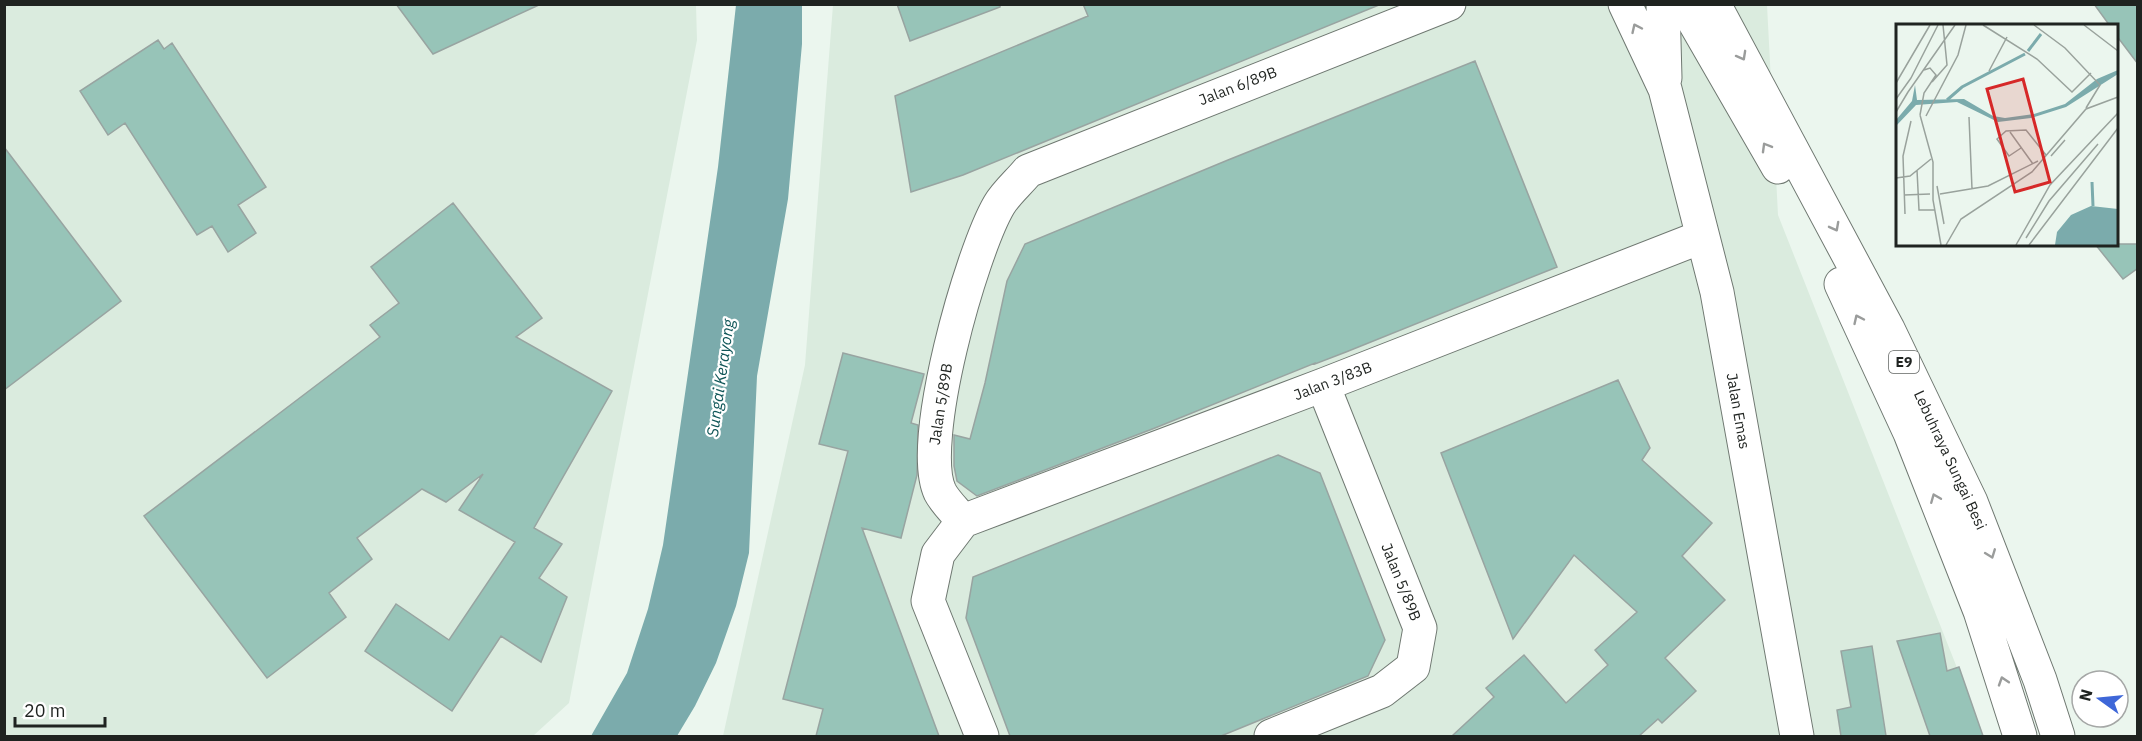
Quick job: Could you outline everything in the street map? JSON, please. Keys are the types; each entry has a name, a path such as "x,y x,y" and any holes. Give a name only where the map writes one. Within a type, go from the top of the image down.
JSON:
{"main road":[{"name":"Jalan 6/89B","path":"1028,171 1449,4"},
{"name":"Jalan Emas","path":"1625,4 1665,89 1701,237 1717,292 1797,736"},
{"name":"Jalan Emas","path":"1664,4 1665,89"},
{"name":"Lebuhraya Sungai Besi","path":"1684,4 1788,185 1849,299 1910,433 1976,600 2020,736"},
{"name":"Lebuhraya Sungai Besi","path":"1714,4 1888,328 1971,502 2040,680 2058,736"},
{"name":"Jalan 5/89B","path":"963,521 940,492 933,453 943,380 977,254 999,204 1028,171"},
{"name":"Jalan 3/83B","path":"963,521 1323,385 1701,237"},
{"name":"Jalan 5/89B","path":"1271,736 1382,692 1413,667 1420,628 1323,385"},
{"path":"963,521 938,554 928,601 982,736"}],"shaded area":[{"path":"4,5 696,5 697,40 569,703 533,736 5,736"},
{"path":"833,5 1767,5 1778,215 1984,736 723,736 805,365"}],"water":[{"name":"Sungai Kerayong","path":"736,5 802,5 802,44 788,199 757,376 749,553 736,606 716,663 677,736 591,736 627,673 648,609 663,545 718,167"}],"building":[{"path":"396,4 541,4 433,54"},
{"path":"897,4 1000,4 1000,7 910,41"},
{"path":"1083,4 1379,5 963,175 911,192 895,96 1088,16"},
{"path":"2094,4 2138,4 2138,64 2118,38 2118,24 2109,24"},
{"path":"158,40 164,49 172,43 266,187 238,205 256,233 228,252 212,226 197,235 125,123 108,135 80,91"},
{"path":"1475,61 1557,267 1155,428 977,496 957,481 954,466 954,435 970,439 985,383 1007,281 1025,244"},
{"path":"4,147 121,301 4,390"},
{"path":"453,203 542,318 516,337 612,391 534,528 562,544 539,578 567,597 541,662 501,636 452,711 365,651 396,604 449,640 515,542 459,510 483,474 446,502 422,489 357,538 372,559 329,593 346,617 267,678 144,516 380,337 370,325 399,303 371,267"},
{"path":"2138,244 2138,268 2123,279 2097,246"},
{"path":"843,353 924,374 911,423 918,425 917,475 901,538 862,528 939,736 816,736 823,709 783,699 848,451 819,444"},
{"path":"1618,380 1650,448 1642,460 1712,523 1682,556 1725,600 1665,658 1696,691 1662,723 1658,719 1639,736 1452,736 1494,697 1486,688 1524,655 1566,703 1608,665 1595,650 1637,612 1574,555 1513,639 1441,453"},
{"path":"1278,455 1320,473 1385,640 1368,676 1221,736 1010,736 966,618 973,577"},
{"path":"1940,633 1947,671 1959,667 1983,736 1930,736 1897,641"},
{"path":"1872,646 1886,736 1841,736 1837,710 1851,707 1841,651"}]}
